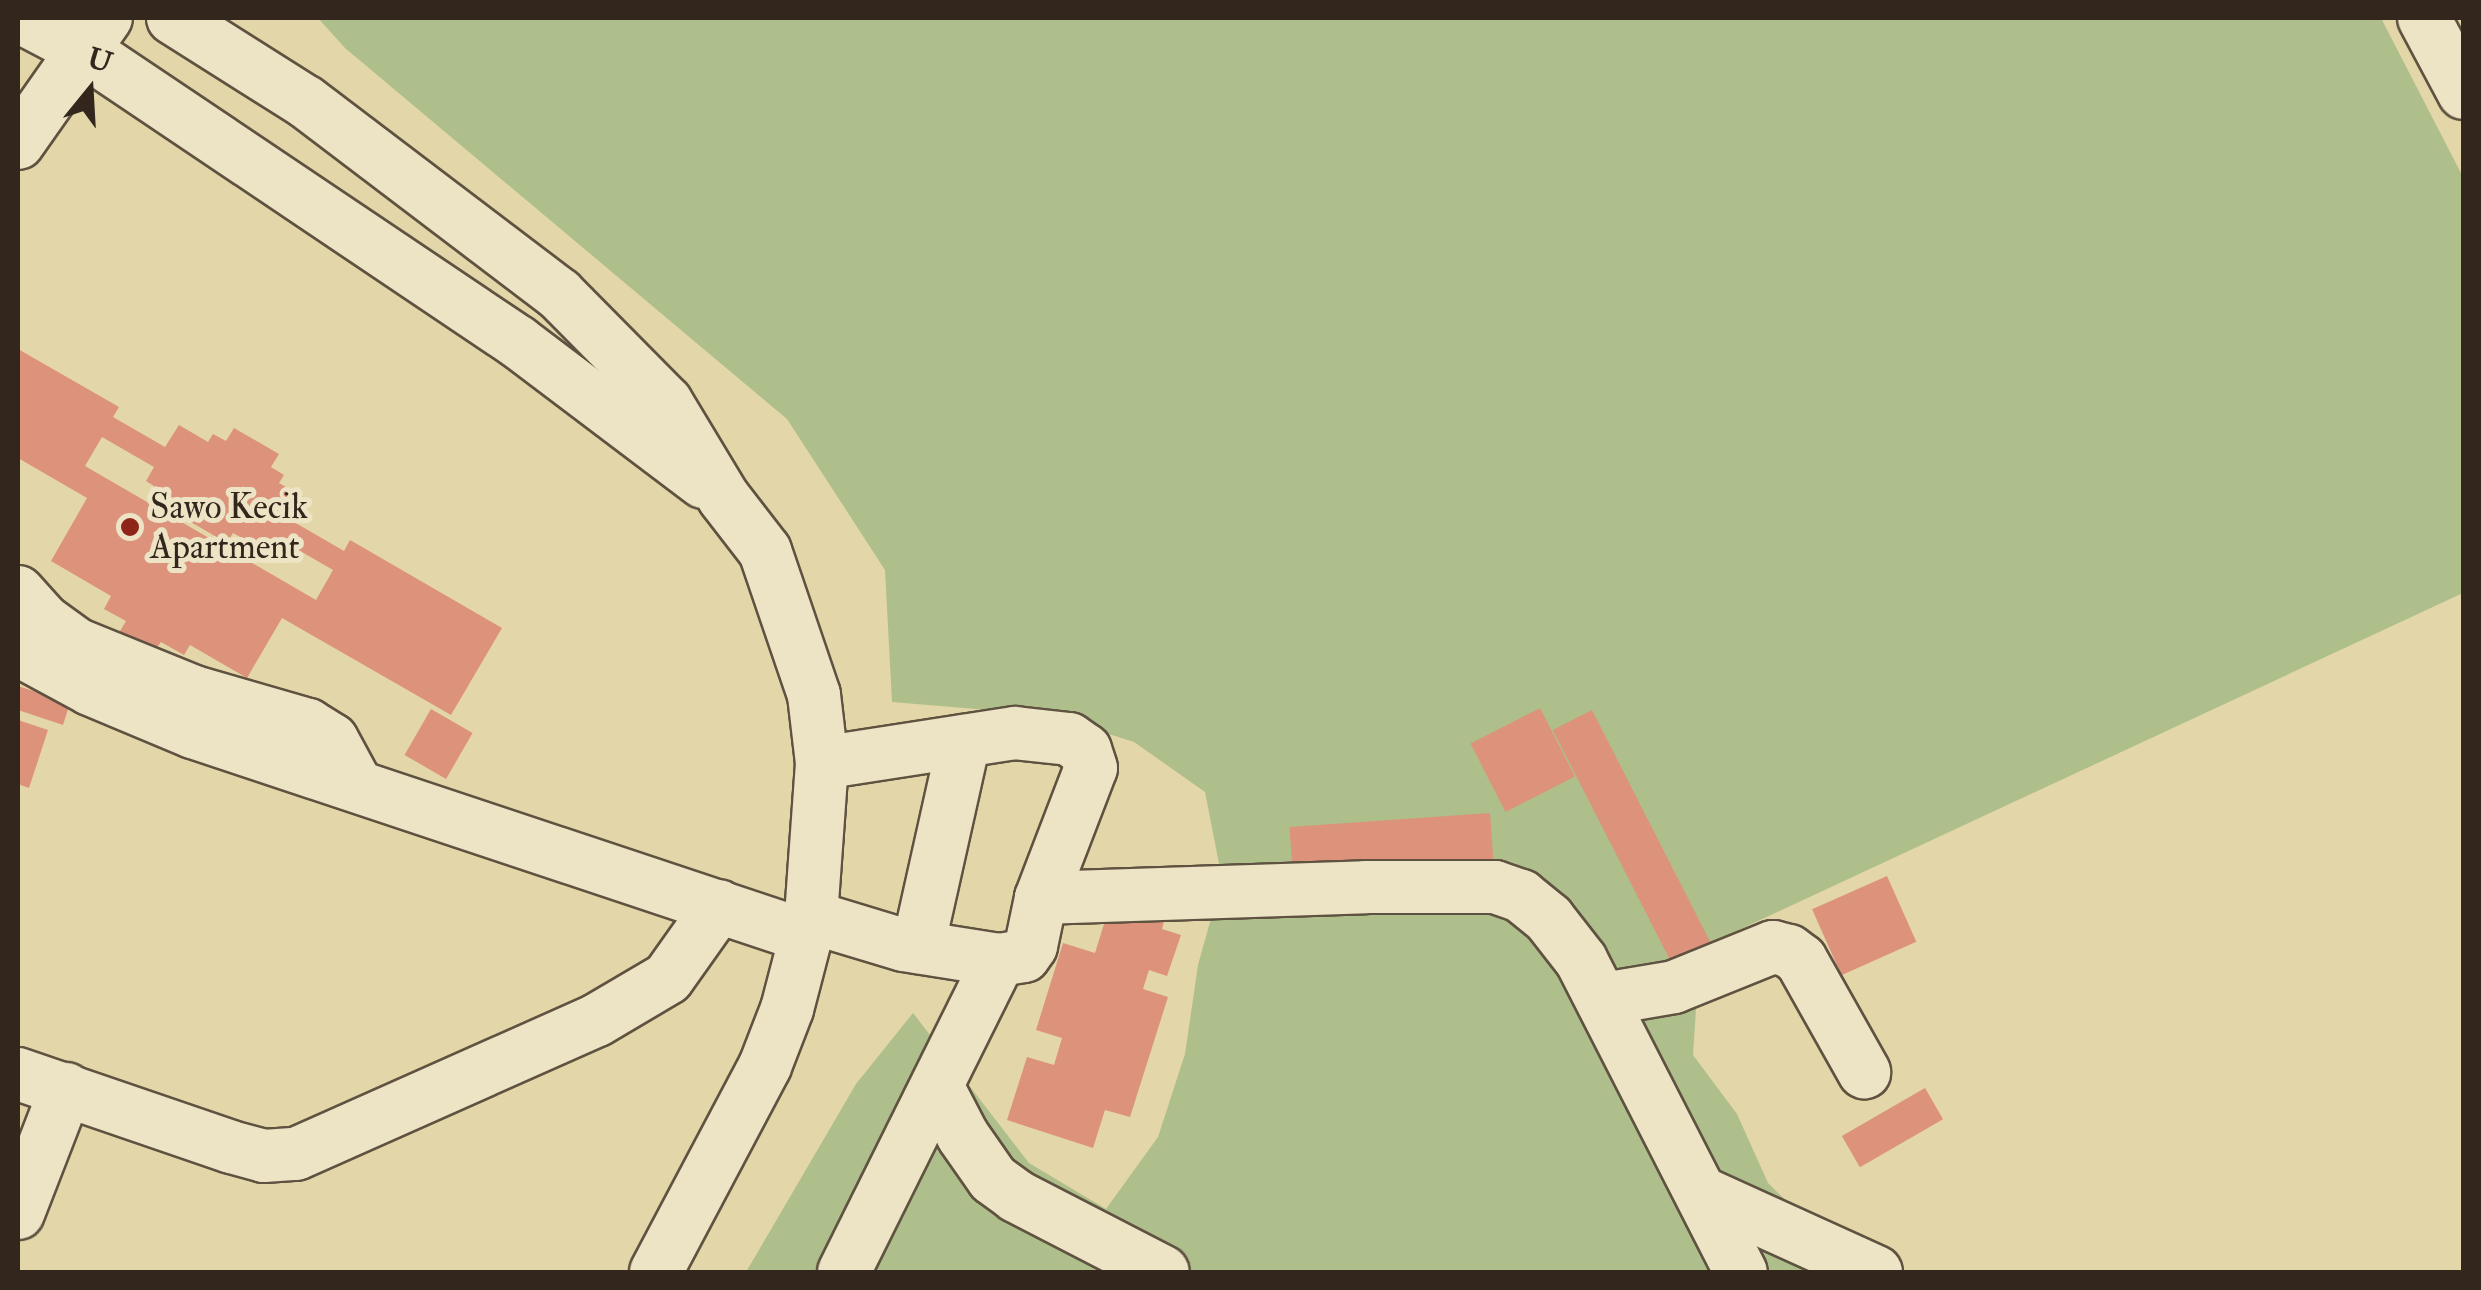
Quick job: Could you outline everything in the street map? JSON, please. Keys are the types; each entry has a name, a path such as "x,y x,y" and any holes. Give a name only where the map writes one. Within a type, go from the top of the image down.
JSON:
{"street":[{"path":"22,18 95,34 518,342 724,498"},
{"path":"173,18 306,102 559,294 666,402 724,498 765,551 787,608 814,696 822,764 809,926 787,1009 765,1066 656,1272"},
{"path":"2424,18 2464,93"},
{"path":"18,143 95,34"},
{"path":"18,592 43,620 76,644 194,692 308,724 332,740 358,786"},
{"path":"18,650 90,689 193,732 719,906 918,947 999,960 1024,956 1031,946 1041,898 1091,768 1085,750 1069,739 1015,734 822,764"},
{"path":"918,947 964,742"},
{"path":"1041,898 1366,886 1495,887 1521,896 1549,919 1604,999 1741,1272"},
{"path":"18,1213 42,1081 231,1147 264,1156 296,1154 612,1012 668,978 719,906"},
{"path":"1604,999 1674,987 1773,947 1790,950 1801,960 1864,1072"},
{"path":"844,1272 999,960"},
{"path":"936,1086 963,1136 993,1179 1030,1204 1163,1272"},
{"path":"1702,1193 1876,1272"}],"green space":[{"path":"318,18 2381,18 2463,177 2463,593 1700,948 1693,1055 1737,1114 1768,1183 1817,1231 1897,1272 746,1272 856,1084 913,1013 1029,1163 1106,1209 1158,1137 1185,1054 1198,965 1222,879 1205,792 1134,742 1049,715 892,702 885,570 787,419 345,48"}],"building":[{"name":"Sawo Kecik Apartment","path":"18,349 119,407 113,417 165,447 179,425 208,442 213,434 226,441 234,428 279,454 271,467 284,475 279,483 307,499 294,522 344,551 350,540 502,628 451,715 282,618 247,678 190,645 184,655 161,642 153,653 119,633 126,621 104,609 111,596 51,561 87,498 18,458","holes":["102,437 154,467 146,481 188,507 182,517 227,543 233,533 275,556 283,541 333,570 316,600 85,466"]},
{"path":"18,686 70,703 63,725 18,710"},
{"path":"1540,708 1575,777 1505,812 1471,743"},
{"path":"431,709 473,733 446,779 404,755"},
{"path":"1592,710 1714,949 1674,969 1553,730"},
{"path":"18,720 48,730 29,788 18,784"},
{"path":"1490,813 1493,860 1293,874 1289,827"},
{"path":"1887,876 1916,942 1841,975 1812,909"},
{"path":"1111,901 1165,918 1162,929 1181,935 1167,976 1149,970 1143,989 1168,997 1130,1117 1105,1110 1093,1148 1007,1120 1027,1057 1054,1065 1062,1038 1036,1030 1063,943 1095,953"},
{"path":"1925,1088 1943,1119 1860,1167 1842,1136"}],"place":[{"name":"Sawo Kecik Apartment","path":"130,527"}]}
